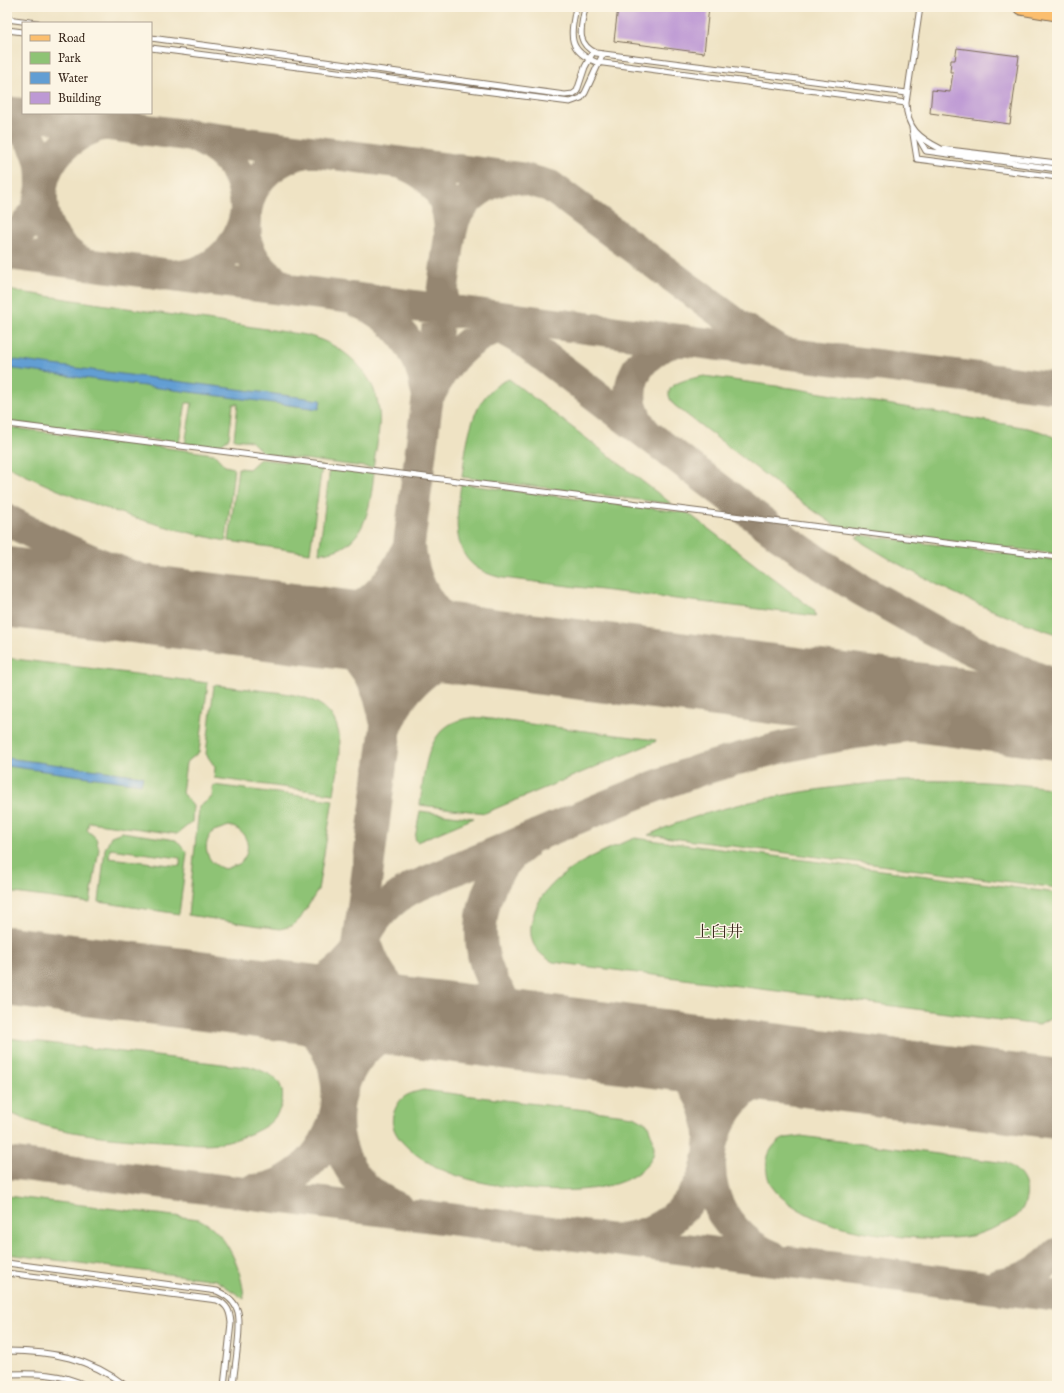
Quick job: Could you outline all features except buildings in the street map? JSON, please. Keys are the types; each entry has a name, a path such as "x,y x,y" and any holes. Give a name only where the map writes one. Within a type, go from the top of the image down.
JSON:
{"main road":[{"path":"1021,7 1057,13"}],"lane":[{"path":"576,7 571,32 573,44 582,56 599,62 906,103"},
{"path":"585,7 580,33 582,42 593,52 907,93"},
{"path":"920,7 907,93 906,117 926,151 1057,169"},
{"path":"7,19 30,22"},
{"path":"7,30 22,32"},
{"path":"152,38 565,94 573,94 578,91 589,59 593,52"},
{"path":"152,48 570,102 581,98 585,93 603,54"},
{"path":"913,129 925,142 942,149 1057,163"},
{"path":"913,129 917,159 1057,177"},
{"path":"7,424 1057,558"},
{"path":"7,1263 216,1291 227,1296 237,1308 240,1320 233,1386"},
{"path":"7,1272 217,1300 224,1303 230,1313 231,1323 224,1386"},
{"path":"7,1351 52,1354 80,1360 96,1367 126,1386"},
{"path":"7,1374 62,1376 76,1380 86,1386"}],"green space":[{"path":"7,290 306,335 322,340 350,357 361,368 370,381 376,395 379,411 379,428 373,468 264,454 251,441 234,439 238,404 233,404 229,438 217,447 185,444 192,403 186,403 179,443 7,422"},
{"path":"704,376 798,389 1028,428 1046,433 1057,439 1057,554 837,527 786,491 674,405 670,398 669,392 672,387 677,383"},
{"path":"509,379 672,504 462,477 469,435 478,407 496,386"},
{"path":"7,427 214,454 225,466 234,468 226,541 169,528 114,511 60,491 7,466"},
{"path":"260,459 322,466 310,553 229,541 238,468 249,469"},
{"path":"330,467 374,473 367,514 356,536 346,545 334,550 319,553"},
{"path":"461,484 688,513 814,610 816,616 503,578 485,573 473,565 464,554 460,543 457,529 457,515"},
{"path":"861,535 1057,560 1057,634 1006,616 933,583 863,543 856,537"},
{"path":"7,658 208,683 199,752 186,763 182,793 193,806 192,822 177,834 89,822 87,830 96,838 99,849 90,903 7,892"},
{"path":"214,685 294,695 318,703 327,710 334,720 339,733 340,755 334,794 214,778 215,767 206,754"},
{"path":"483,718 656,740 655,742 485,813 420,805 427,758 432,745 440,733 450,724 464,719"},
{"path":"899,781 1018,784 1057,789 1057,888 648,835 677,823 708,813 771,798 836,787"},
{"path":"213,785 333,800 318,890 300,919 292,926 280,929 188,915 199,807 212,797","holes":["229,826 236,828 241,832 247,842 246,853 244,859 239,864 225,869 213,863 209,858 206,847 207,842 214,831"]},
{"path":"420,811 474,818 417,842 415,838"},
{"path":"122,832 176,840 187,853 179,914 99,902 105,849 111,836","holes":["110,849 180,858 180,866 109,858"]},
{"path":"635,838 1057,893 1057,1012 1050,1019 1039,1025 553,962 543,956 536,948 531,938 531,926 536,909 544,894 556,881 586,860"},
{"path":"7,1038 255,1068 276,1079 282,1091 282,1104 272,1121 261,1129 237,1139 212,1144 193,1144 123,1138 82,1134 62,1130 24,1119 7,1111"},
{"path":"423,1090 634,1116 647,1123 653,1140 654,1153 647,1165 633,1176 616,1184 594,1188 569,1191 543,1190 516,1188 468,1179 441,1169 420,1157 401,1141 395,1132 392,1122 394,1112 399,1102 408,1094"},
{"path":"801,1136 1006,1163 1017,1171 1024,1181 1027,1192 1024,1205 1019,1214 1007,1222 971,1236 954,1238 911,1237 864,1232 842,1227 823,1221 803,1212 776,1192 769,1182 766,1167 769,1153 773,1147 786,1138"},
{"path":"7,1196 199,1219 214,1229 226,1244 239,1271 244,1299 216,1280 7,1254"}],"water":[{"path":"7,359 321,400 319,409 7,368"},
{"path":"7,758 143,776 141,784 7,766"}],"taxiway":[{"path":"7,112 22,114"},
{"path":"23,114 520,178 550,186 742,328 776,349"},
{"path":"7,118 26,134 36,148 42,171 43,210 49,229 60,246 76,259 85,264"},
{"path":"7,241 13,238 32,217 40,198 43,180 49,164 61,148 85,131 104,124"},
{"path":"198,138 210,144 228,159 240,177 245,200 246,239 251,254 264,272 276,282 290,290"},
{"path":"181,276 192,274 211,265 220,259 234,244 243,224 250,195 262,176 269,169 285,159 311,151"},
{"path":"404,164 426,176 440,192 448,212 450,236"},
{"path":"338,1105 426,410 450,236 459,210 471,196 486,186 512,177"},
{"path":"7,254 1057,388"},
{"path":"358,302 384,316 404,336 418,361 426,389"},
{"path":"488,321 524,341 781,536 861,590 945,637 989,658 1057,686"},
{"path":"432,390 446,366 465,346 476,338 501,326 515,323"},
{"path":"647,434 637,419 631,404 631,389 634,375 642,363 653,352 667,344 683,340"},
{"path":"7,520 75,553 144,581 215,604 288,622"},
{"path":"302,624 335,618 350,613 364,605 387,584 404,555"},
{"path":"411,555 415,573 421,589 429,603 440,616 466,636 498,649"},
{"path":"302,624 318,630 332,638 357,658 367,671 374,684 384,716"},
{"path":"390,718 408,689 433,667 463,653 497,649"},
{"path":"362,944 366,935 382,912 396,898 412,888 616,802 697,771 785,747 875,730 966,722 1057,722"},
{"path":"524,845 506,862 493,882 484,905 481,928 483,952 490,975 502,996 519,1014 547,1030 566,1037"},
{"path":"363,930 374,962 381,976 390,988 414,1007 428,1015 444,1021"},
{"path":"268,999 296,993 321,983 343,967 361,945"},
{"path":"7,967 13,967"},
{"path":"253,997 275,1003 288,1009 307,1023 321,1040 331,1059 336,1079 337,1101 333,1122 325,1142 311,1161 292,1177 277,1185 253,1190"},
{"path":"400,1209 382,1200 365,1187 356,1177 344,1156 338,1134 338,1110 343,1087 352,1066 367,1048 385,1033 412,1023 444,1021"},
{"path":"625,1238 641,1235 657,1228 671,1219 683,1208 695,1192 704,1175 709,1156 710,1137 708,1118 692,1083 678,1068 667,1060 649,1051 629,1045"},
{"path":"772,1256 752,1245 743,1238 722,1212 713,1191 710,1170 712,1148 718,1128 728,1109 743,1092 761,1079 774,1073 793,1069 814,1068"},
{"path":"1001,1091 1032,1087 1057,1076"},
{"path":"997,1091 1030,1102 1044,1110 1057,1122"},
{"path":"7,1163 1057,1296"},
{"path":"998,1284 1015,1281 1030,1275 1044,1266 1057,1254"}],"runway":[{"path":"7,587 1057,720"},
{"path":"7,966 1057,1099"}],"district":[{"name":"上臼井","path":"719,933"}]}
